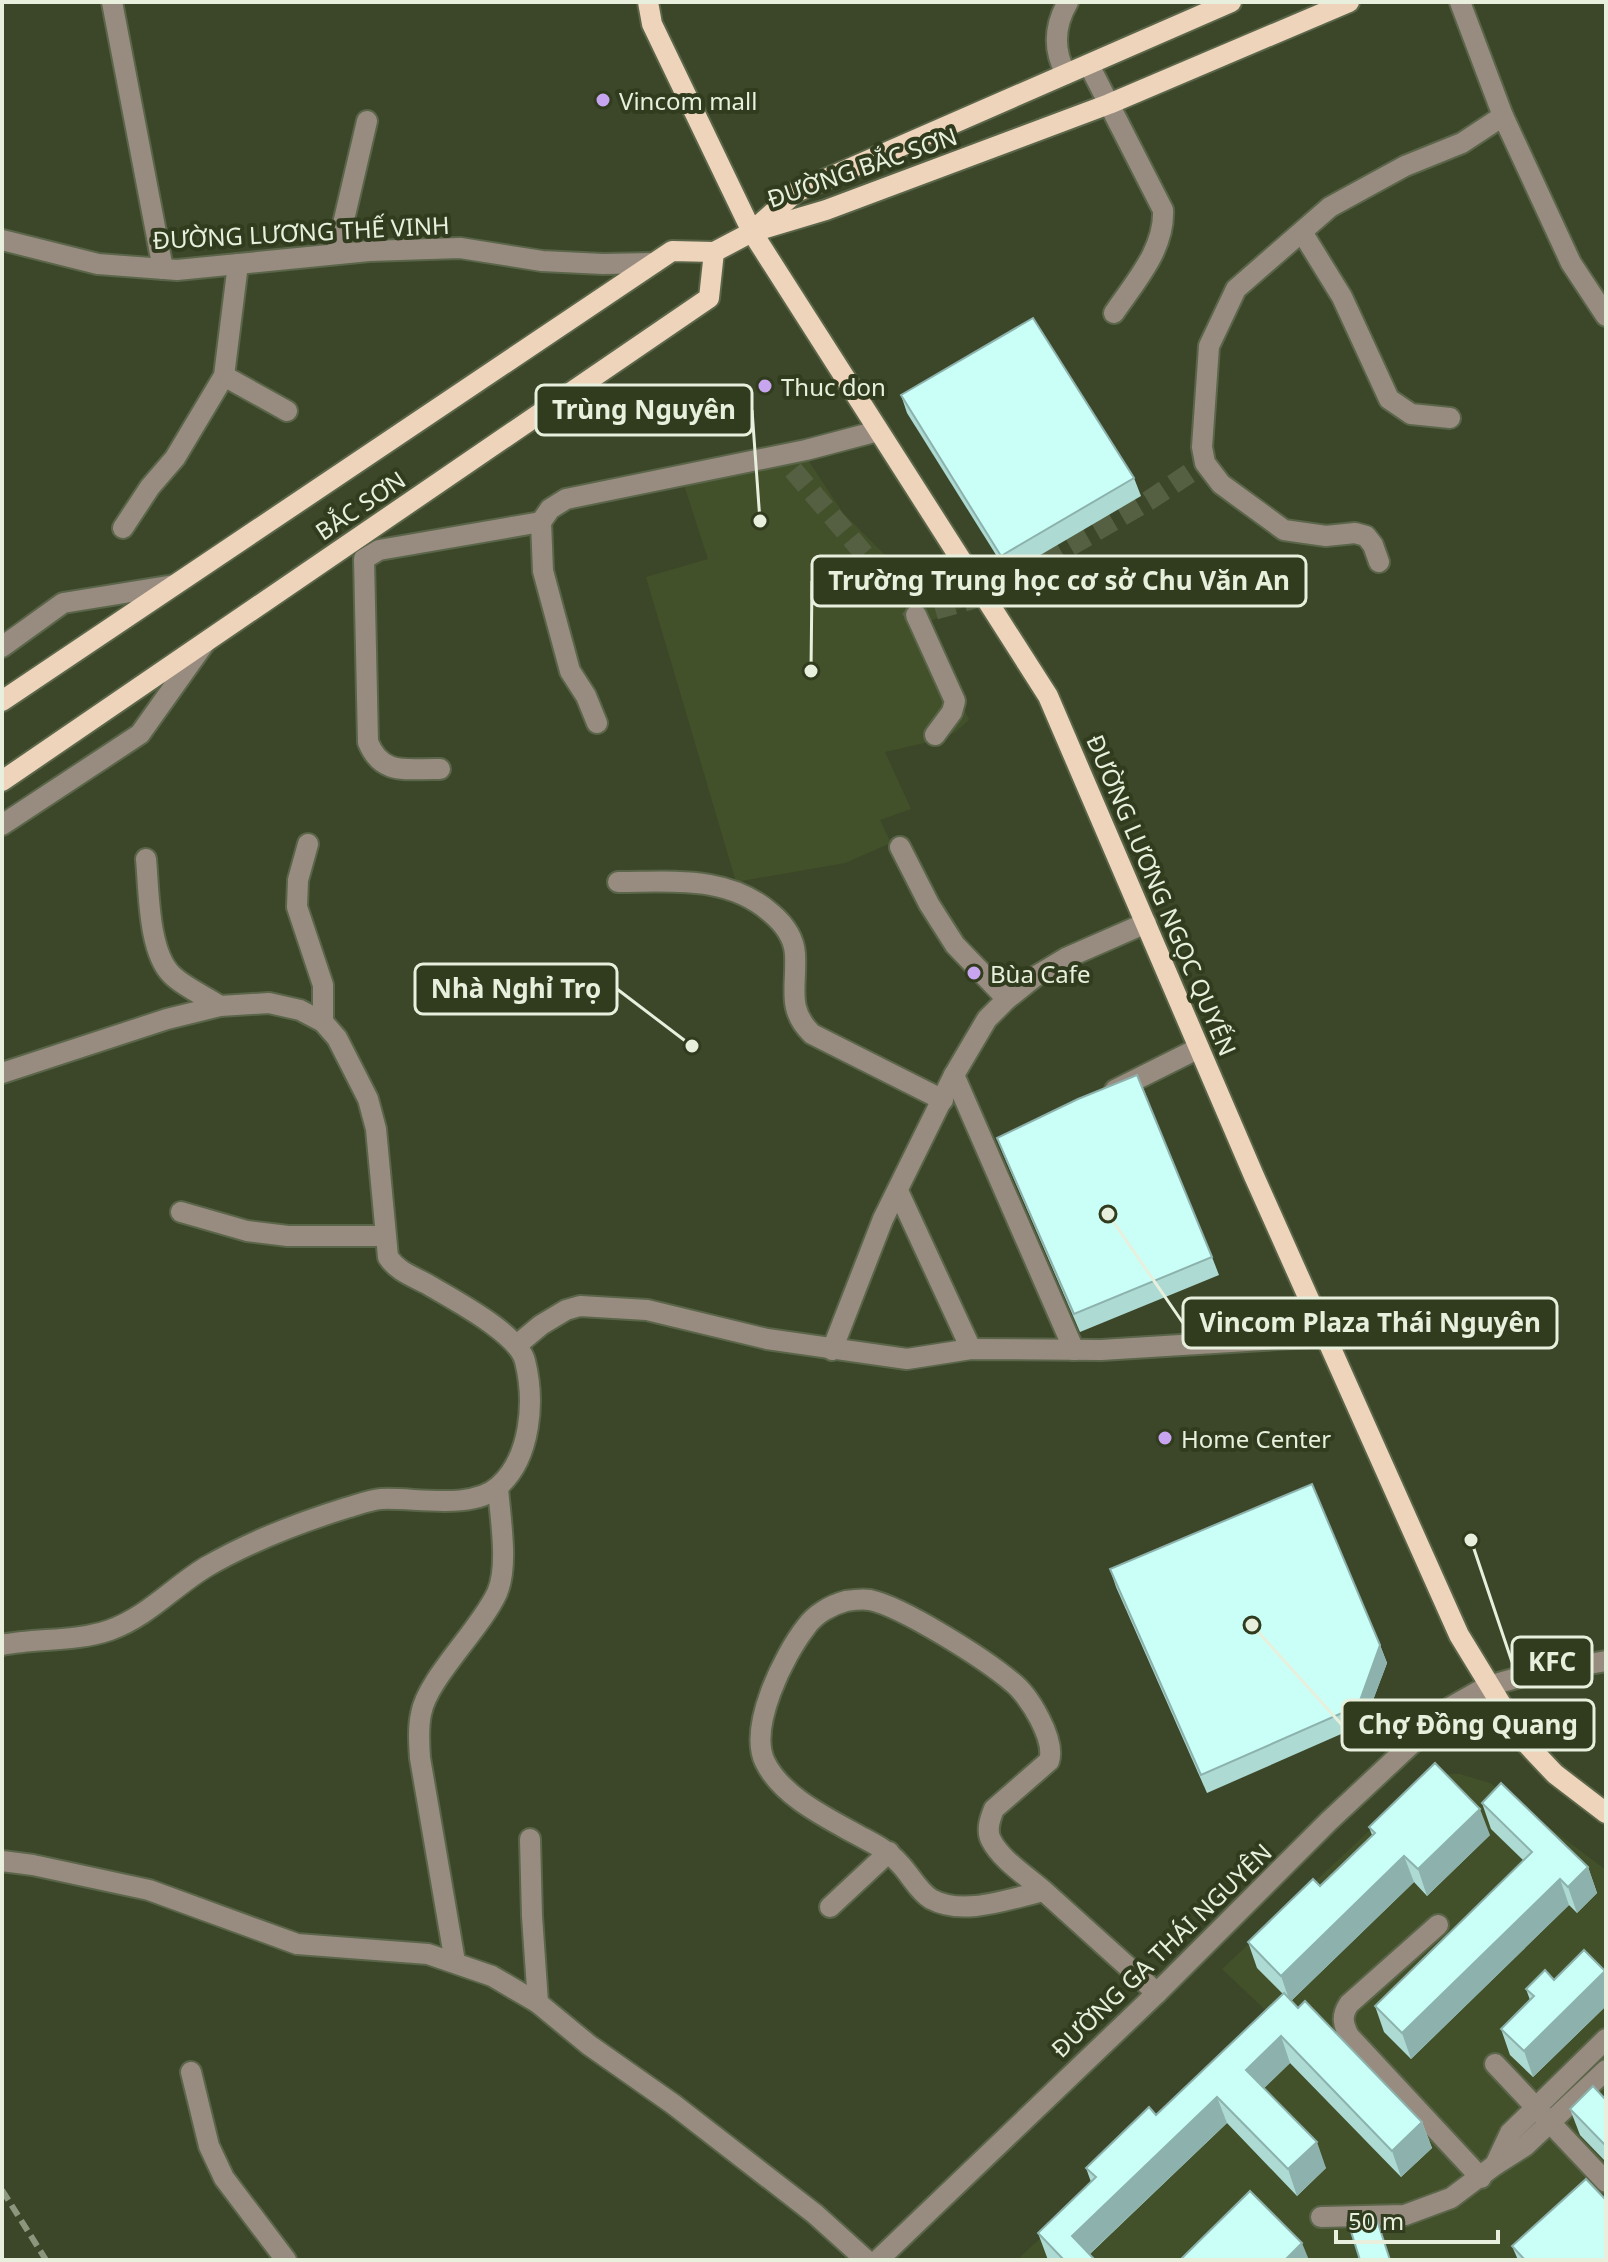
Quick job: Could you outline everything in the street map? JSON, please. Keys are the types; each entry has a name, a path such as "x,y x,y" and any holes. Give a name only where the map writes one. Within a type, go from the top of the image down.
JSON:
{"main road":[{"name":"ĐƯỜNG LƯƠNG NGỌC QUYẾN","path":"648,2 652,24 752,232 1048,696 1199,1048 1459,1635 1523,1740 1555,1774 1606,1813"},
{"name":"ĐƯỜNG BẮC SƠN","path":"752,232 796,192 1231,2"},
{"name":"ĐƯỜNG BẮC SƠN","path":"752,232 826,210 1109,104 1349,2"},
{"name":"BẮC SƠN","path":"2,701 672,251 714,252 752,232"},
{"name":"BẮC SƠN","path":"2,781 709,298 714,252"}],"street":[{"path":"112,2 163,269"},
{"path":"1066,74 1058,59 1055,42 1068,2"},
{"path":"1460,2 1503,116 1571,263 1606,316"},
{"path":"1089,65 1163,210 1164,228 1155,251 1114,313"},
{"path":"1379,562 1366,536 1355,533 1326,536 1284,530 1221,484 1205,463 1202,447 1209,346 1236,289 1330,207 1405,166 1462,143 1503,116"},
{"path":"336,254 367,121"},
{"path":"1302,232 1342,297 1389,399 1411,414 1450,418"},
{"name":"ĐƯỜNG LƯƠNG THẾ VINH","path":"2,240 98,264 163,269 336,254 460,248 542,261 654,263"},
{"path":"123,528 150,487 175,458 224,376 238,264"},
{"path":"224,376 287,411"},
{"path":"597,723 586,696 570,671 543,571 541,522 550,509 566,499 806,450 878,431"},
{"path":"440,769 390,768 381,764 368,742 364,559 379,550 541,522"},
{"path":"2,647 63,603 174,585"},
{"path":"916,615 955,701 952,712 935,735"},
{"path":"2,825 140,734 207,641"},
{"path":"308,844 298,880 297,907 323,985 323,1022"},
{"path":"900,847 929,904 955,945 1007,999"},
{"path":"146,859 153,931 163,961 171,975 220,1006"},
{"path":"618,882 703,882 729,888 757,901 789,933 795,951 794,1009 800,1023 812,1034 943,1100"},
{"path":"832,1350 883,1219 954,1075 987,1019 1036,976 1066,958 1146,923"},
{"path":"2,1073 167,1019 220,1006 269,1003 300,1010 323,1022 337,1038 368,1099 376,1129 388,1257 401,1270 485,1319 517,1345 525,1359 529,1421 522,1454 498,1488 474,1498 446,1501 377,1500 344,1509 247,1546 204,1568 136,1618 108,1631 2,1645"},
{"path":"1101,1096 1199,1048"},
{"path":"954,1075 995,1146 1074,1350"},
{"path":"898,1191 971,1349"},
{"path":"181,1212 247,1231 288,1236 385,1236"},
{"path":"517,1345 541,1325 566,1310 580,1306 647,1310 767,1339 907,1359 971,1349 1074,1350 1187,1346 1326,1336"},
{"path":"455,1962 420,1758 419,1733 421,1712 429,1692 498,1592 502,1561 498,1488"},
{"path":"1044,1891 975,1906 949,1906 930,1899 889,1852 797,1798 771,1773 760,1744 768,1700 780,1668 807,1625 825,1609 846,1601 868,1599 897,1609 1015,1683 1035,1711 1052,1753 1049,1761 994,1809 989,1835 993,1844 1157,1993"},
{"name":"ĐƯỜNG GA THÁI NGUYÊN","path":"878,2260 1157,1993 1329,1821 1451,1707 1488,1686 1527,1675 1606,1661"},
{"path":"530,1839 538,2003"},
{"path":"830,1907 889,1852"},
{"path":"2,1861 149,1890 297,1944 428,1954 492,1976 538,2003 589,2045 748,2161 866,2260"},
{"path":"1438,1925 1349,2004 1343,2013 1343,2024 1349,2036 1488,2171"},
{"path":"1488,2171 1510,2133 1535,2105 1606,2039"},
{"path":"1495,2064 1606,2182"},
{"path":"1321,2217 1405,2215 1451,2198 1525,2146 1606,2070"},
{"path":"191,2072 209,2146 224,2178 286,2260"}],"shaded area":[{"path":"808,460 843,513 885,555 919,605 959,589 969,605 928,622 969,720 954,733 933,741 885,752 911,809 880,820 891,843 845,863 736,882 646,577 708,559 684,485"},
{"path":"1447,1774 1460,1774 1490,1783 1606,1870 1606,2260 1017,2260 1275,2019 1222,1969 1421,1782"}],"building":[{"path":"1033,318 1134,478 1001,556 901,395"},
{"path":"1137,1075 1212,1257 1074,1314 997,1138"},
{"path":"1312,1484 1380,1645 1358,1706 1201,1775 1110,1569"},
{"path":"1435,1763 1480,1809 1418,1869 1404,1856 1281,1976 1248,1942 1313,1879 1320,1886 1375,1833 1369,1827"},
{"path":"1501,1783 1588,1867 1568,1887 1560,1879 1402,2033 1375,2006 1532,1852 1482,1803"},
{"path":"1584,1950 1605,1971 1524,2051 1501,2029 1534,1996 1526,1989 1545,1970 1554,1980"},
{"path":"1284,1993 1298,2008 1305,2001 1422,2122 1392,2151 1281,2036 1246,2070 1317,2142 1288,2169 1217,2097 1072,2236 1095,2260 1064,2260 1038,2233 1096,2177 1086,2168 1149,2107 1156,2115"},
{"path":"1593,2086 1606,2100 1606,2146 1570,2109"},
{"path":"1586,2179 1606,2200 1606,2260 1525,2260 1512,2246"},
{"path":"1250,2191 1302,2243 1285,2260 1180,2260"},
{"path":"1375,2214 1390,2260 1360,2260 1348,2222"}],"tunnel":[{"path":"793,470 916,615 984,596 1148,501 1205,463"}],"railway":[{"path":"2,2190 46,2260"}],"place":[{"name":"Vincom mall","path":"603,100"},
{"name":"Thuc don","path":"765,386"},
{"name":"Trùng Nguyên","path":"760,521"},
{"name":"Trường Trung học cơ sở Chu Văn An","path":"811,671"},
{"name":"Bùa Cafe","path":"974,973"},
{"name":"Nhà Nghỉ Trọ","path":"692,1046"},
{"name":"Vincom Plaza Thái Nguyên","path":"1108,1214"},
{"name":"Home Center","path":"1165,1438"},
{"name":"KFC","path":"1471,1540"},
{"name":"Chợ Đồng Quang","path":"1252,1625"}]}
